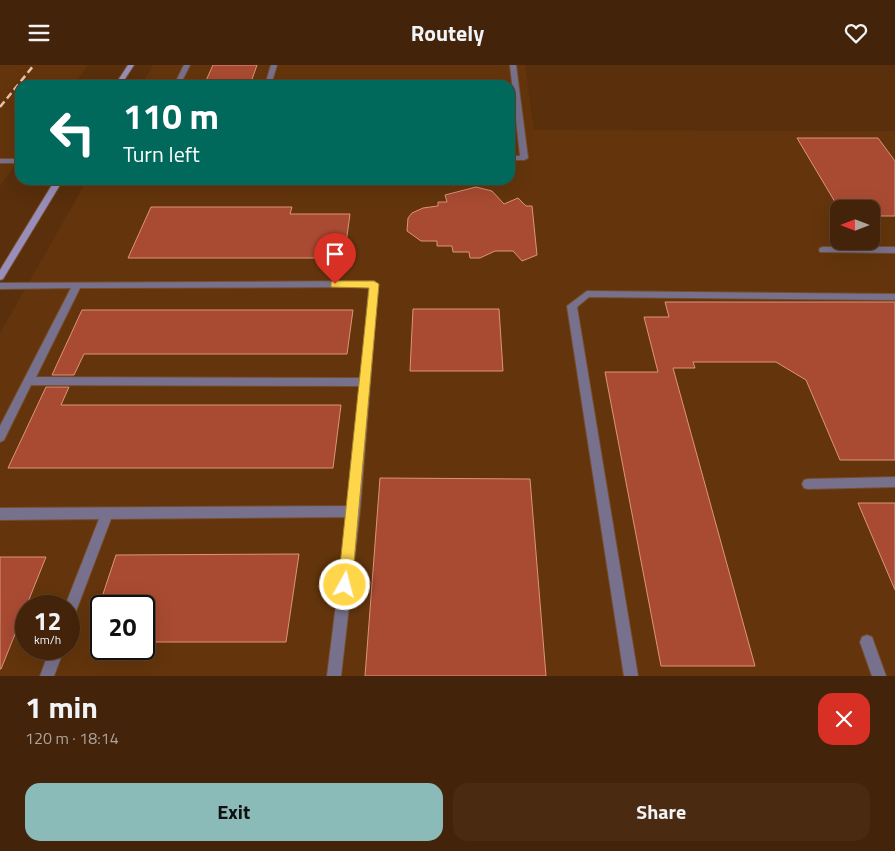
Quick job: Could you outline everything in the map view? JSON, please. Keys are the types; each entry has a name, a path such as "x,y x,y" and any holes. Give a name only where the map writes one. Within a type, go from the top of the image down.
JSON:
{"street":[{"path":"121,80 131,65"},
{"path":"0,277 56,185"}],"lane":[{"path":"180,80 187,65"},
{"path":"270,80 274,65"},
{"path":"513,65 513,80"},
{"path":"515,106 524,158 515,158"},
{"path":"0,161 15,161"},
{"path":"823,250 895,251"},
{"path":"0,286 374,284 354,511 334,676"},
{"path":"0,437 77,285"},
{"path":"631,676 572,306 587,294 895,297"},
{"path":"28,381 365,382"},
{"path":"808,483 895,482"},
{"path":"0,514 354,511"},
{"path":"76,595 107,513"},
{"path":"866,642 879,676"},
{"path":"47,676 53,660"}],"shaded area":[{"path":"0,65 88,65 78,80 15,80 15,165 0,186"},
{"path":"153,65 525,65 534,130 895,131 895,676 0,676 0,333 84,185 515,185 515,80 144,80"}],"building":[{"path":"213,65 257,65 252,80 206,80"},
{"path":"797,138 878,138 895,161 895,216 881,216 880,200 834,200"},
{"path":"476,187 492,191 504,204 518,198 526,206 532,206 537,255 522,261 513,251 495,251 480,258 470,258 469,252 453,252 452,246 437,246 437,241 421,241 407,231 408,218 412,213 423,208 438,206 438,202 447,202 445,195"},
{"path":"151,207 292,207 290,214 350,214 344,258 128,258"},
{"path":"665,302 895,302 895,460 840,460 806,380 776,362 693,362 695,368 673,368 755,666 661,666 605,372 658,372 644,317 669,317"},
{"path":"413,309 499,309 503,371 410,371"},
{"path":"82,310 353,310 347,354 84,354 74,375 52,375"},
{"path":"46,387 69,387 61,405 341,405 333,468 8,468"},
{"path":"380,478 530,479 546,676 365,676"},
{"path":"858,503 895,503 895,590"},
{"path":"299,554 286,642 155,642 155,595 103,595 116,555"},
{"path":"0,557 46,557 31,595 15,595 15,634 0,669"}],"railway":[{"path":"22,80 34,65"},
{"path":"0,107 15,88"}],"route":[{"path":"335,284 374,284 354,511 345,585"}]}
